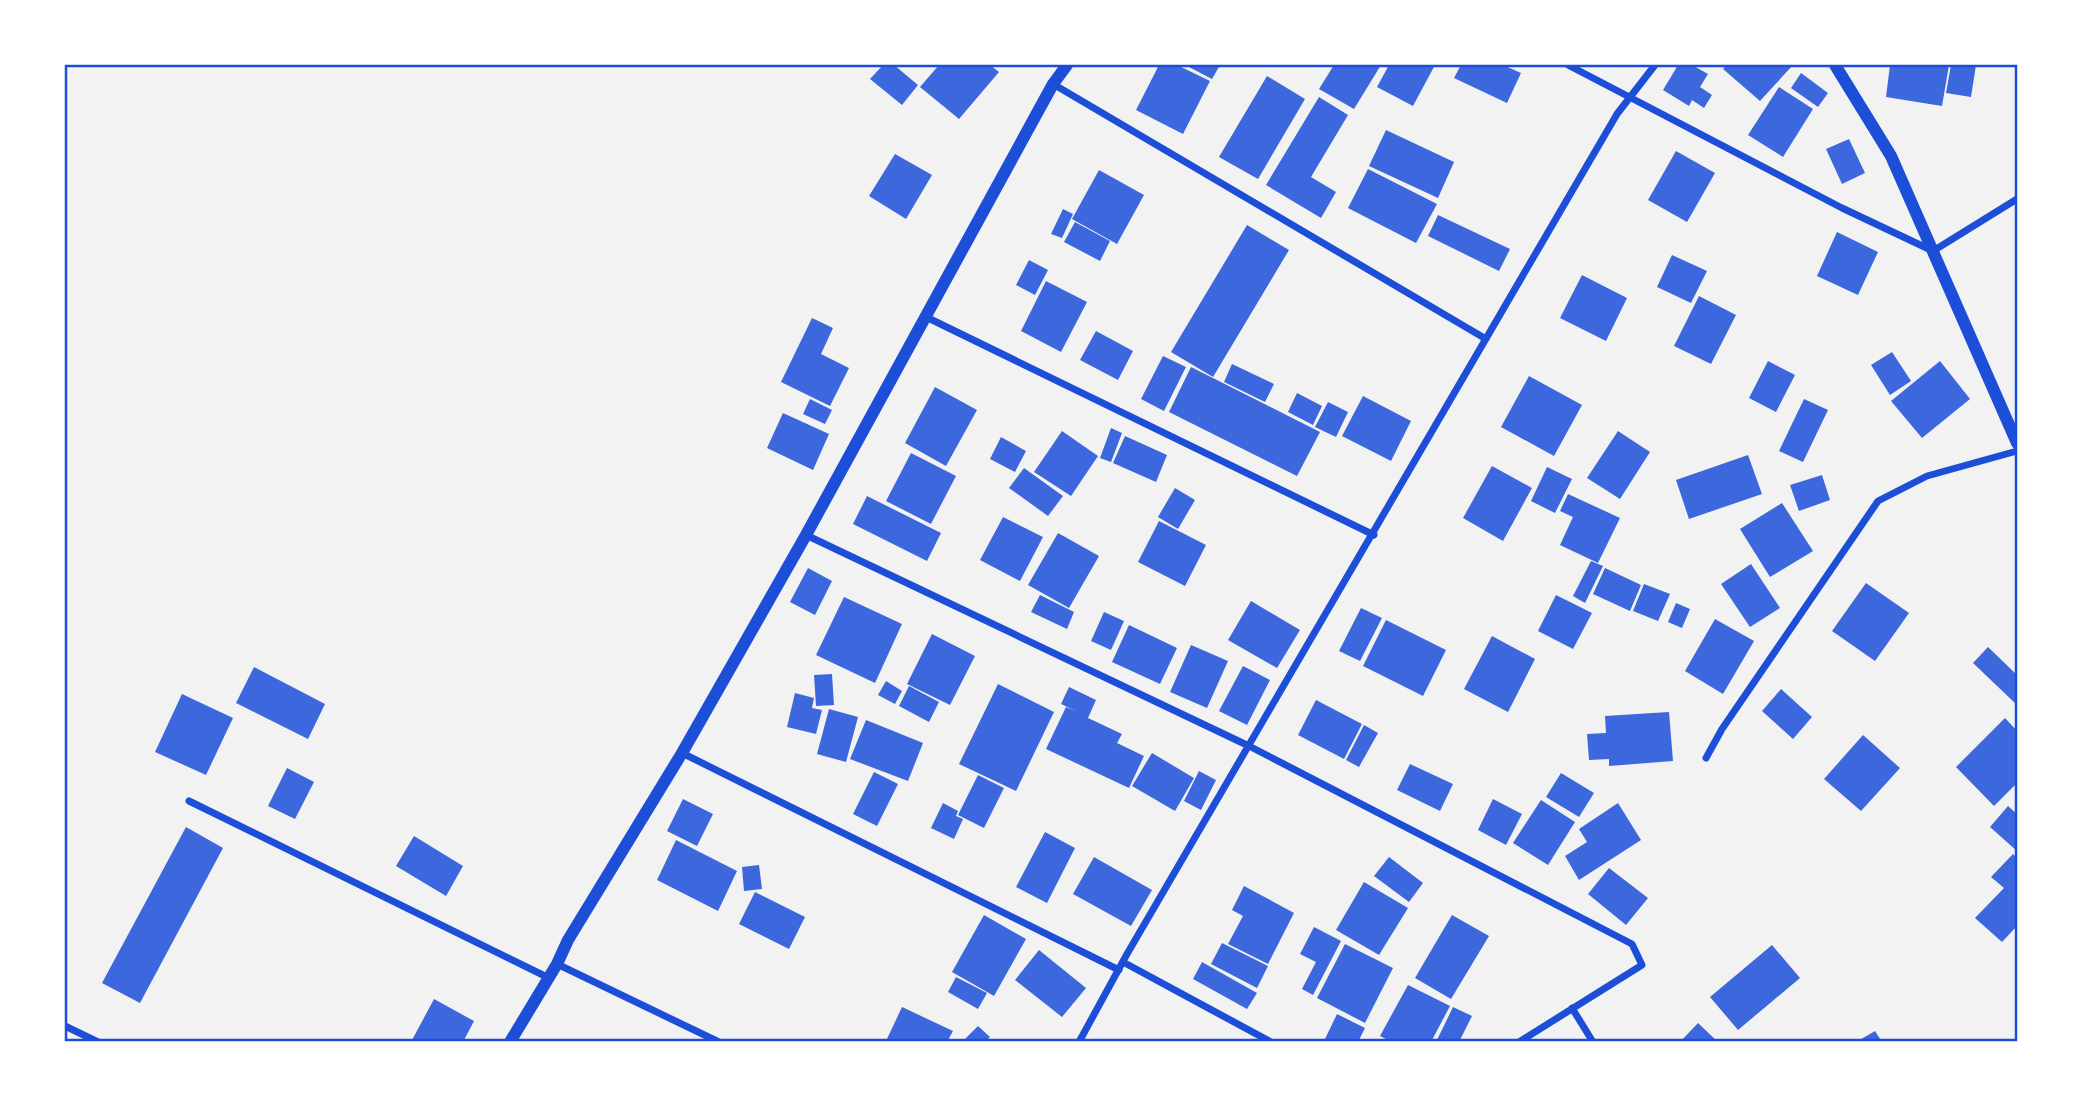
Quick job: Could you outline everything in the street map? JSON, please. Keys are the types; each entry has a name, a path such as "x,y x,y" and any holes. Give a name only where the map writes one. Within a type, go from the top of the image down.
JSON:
{"street":[{"path":"510,1042 557,964 568,940 682,753 806,535 1053,84 1067,65"},
{"path":"1568,65 1842,208 1933,251"},
{"path":"1079,1042 1123,962 1618,114 1655,65"},
{"path":"1835,65 1891,156 2013,420 2017,443"},
{"path":"1053,84 1486,339"},
{"path":"1933,251 2017,199"},
{"path":"924,316 1374,536"},
{"path":"1706,758 1722,729 1878,501 1927,476 2017,451"},
{"path":"806,535 1250,746 1632,944 1642,965 1519,1042"},
{"path":"682,753 1119,970"},
{"path":"189,801 549,978"},
{"path":"1123,962 1271,1042"},
{"path":"557,964 719,1042"},
{"path":"1572,1008 1593,1042"},
{"path":"65,1026 98,1042"}],"building":[{"path":"883,65 894,65 918,85 902,105 870,79"},
{"path":"939,65 990,65 999,72 959,119 920,87"},
{"path":"1159,65 1177,65 1210,81 1183,134 1136,110"},
{"path":"1185,65 1220,65 1212,79"},
{"path":"1334,65 1381,65 1354,109 1319,89"},
{"path":"1389,65 1435,65 1413,106 1377,87"},
{"path":"1461,65 1503,65 1521,73 1507,103 1454,78"},
{"path":"1678,65 1692,65 1708,74 1700,87 1712,95 1704,108 1692,100 1689,106 1663,90"},
{"path":"1727,65 1793,65 1760,101 1723,69"},
{"path":"1890,65 1949,65 1942,106 1886,97"},
{"path":"1951,65 1976,65 1971,97 1946,93"},
{"path":"1801,73 1828,93 1818,107 1791,88"},
{"path":"1267,76 1305,99 1258,179 1219,157"},
{"path":"1779,87 1813,109 1783,157 1748,135"},
{"path":"1319,97 1348,115 1311,177 1336,192 1321,218 1266,185"},
{"path":"1386,130 1454,162 1438,198 1369,166"},
{"path":"1849,139 1865,173 1842,184 1826,149"},
{"path":"1676,151 1715,173 1687,222 1648,200"},
{"path":"895,154 932,175 906,219 869,196"},
{"path":"1368,169 1437,204 1416,243 1348,208"},
{"path":"1099,170 1144,195 1117,244 1072,219"},
{"path":"1063,209 1073,214 1062,238 1051,234"},
{"path":"1438,215 1510,249 1499,271 1428,236"},
{"path":"1075,222 1110,241 1100,261 1064,242"},
{"path":"1247,225 1289,250 1213,377 1171,352"},
{"path":"1837,232 1878,252 1858,295 1817,276"},
{"path":"1672,255 1707,271 1691,303 1657,287"},
{"path":"1029,260 1048,270 1035,295 1016,285"},
{"path":"1582,275 1627,298 1606,341 1560,318"},
{"path":"1046,281 1087,302 1061,352 1021,331"},
{"path":"1699,296 1736,315 1711,364 1674,346"},
{"path":"812,318 833,328 821,354 849,368 830,406 781,382"},
{"path":"1096,331 1133,351 1118,380 1080,360"},
{"path":"1892,352 1911,381 1890,395 1871,365"},
{"path":"1163,356 1186,367 1164,411 1141,399"},
{"path":"1768,361 1795,375 1776,412 1749,398"},
{"path":"1940,361 1970,399 1922,438 1891,401"},
{"path":"1232,364 1274,384 1265,402 1224,382"},
{"path":"1191,367 1320,432 1297,476 1169,412"},
{"path":"1529,376 1582,405 1554,456 1501,427"},
{"path":"935,387 977,410 946,466 905,443"},
{"path":"1297,393 1322,406 1313,425 1288,412"},
{"path":"1363,396 1411,421 1391,461 1342,436"},
{"path":"810,399 832,410 825,424 803,414"},
{"path":"1804,399 1828,410 1803,462 1779,451"},
{"path":"1328,402 1348,412 1336,437 1315,427"},
{"path":"783,413 829,434 813,470 767,448"},
{"path":"1111,428 1122,433 1111,462 1100,458"},
{"path":"1062,431 1098,456 1071,496 1034,472"},
{"path":"1618,431 1650,452 1620,499 1587,478"},
{"path":"1125,436 1167,455 1156,482 1113,463"},
{"path":"1001,437 1026,451 1015,472 990,459"},
{"path":"911,453 956,476 931,524 886,501"},
{"path":"1748,455 1762,494 1689,519 1676,480"},
{"path":"1492,466 1532,488 1503,541 1463,518"},
{"path":"1547,467 1572,479 1555,513 1531,501"},
{"path":"1024,468 1063,496 1048,516 1009,488"},
{"path":"1822,475 1830,500 1799,511 1790,485"},
{"path":"1175,488 1195,500 1178,529 1158,517"},
{"path":"1568,494 1620,518 1598,563 1560,545 1573,517 1560,511"},
{"path":"867,496 941,533 927,561 853,524"},
{"path":"1782,503 1813,551 1770,577 1740,529"},
{"path":"1003,517 1043,537 1020,581 980,560"},
{"path":"1159,521 1206,545 1185,586 1138,562"},
{"path":"1058,533 1099,556 1069,608 1028,585"},
{"path":"1591,561 1603,566 1585,603 1573,596"},
{"path":"1751,564 1780,608 1750,627 1721,584"},
{"path":"808,568 832,581 815,615 790,602"},
{"path":"1605,568 1641,585 1630,611 1593,594"},
{"path":"1866,583 1909,613 1875,661 1832,631"},
{"path":"1644,584 1670,594 1658,621 1633,611"},
{"path":"1040,595 1074,612 1067,629 1031,612"},
{"path":"1556,595 1592,613 1573,649 1538,631"},
{"path":"844,597 902,624 875,683 816,655"},
{"path":"1251,601 1300,630 1277,668 1228,640"},
{"path":"1676,603 1690,609 1682,628 1668,622"},
{"path":"1361,608 1382,618 1360,661 1339,651"},
{"path":"1104,612 1124,621 1111,650 1091,641"},
{"path":"1715,619 1754,641 1723,694 1685,671"},
{"path":"1386,620 1446,650 1423,696 1363,666"},
{"path":"1129,625 1177,648 1160,684 1112,662"},
{"path":"932,634 975,656 950,705 907,684"},
{"path":"1492,636 1535,659 1508,712 1464,689"},
{"path":"1191,645 1228,661 1207,708 1170,692"},
{"path":"1988,647 2017,675 2017,705 1973,663"},
{"path":"1243,666 1270,680 1247,725 1219,711"},
{"path":"254,667 325,704 308,739 236,703"},
{"path":"832,674 834,705 816,706 814,675"},
{"path":"886,681 902,691 895,704 878,695"},
{"path":"998,684 1054,712 1016,791 959,764"},
{"path":"909,686 939,702 929,722 899,706"},
{"path":"1069,687 1096,700 1088,718 1122,734 1117,743 1144,756 1129,788 1046,749 1066,707 1076,711 1061,704"},
{"path":"1781,689 1812,717 1793,739 1762,711"},
{"path":"795,693 814,698 812,708 822,710 816,734 787,727"},
{"path":"182,694 233,718 206,775 155,752"},
{"path":"1316,700 1362,724 1344,759 1298,735"},
{"path":"829,709 858,717 846,762 817,754"},
{"path":"1669,712 1673,761 1609,766 1609,759 1589,760 1587,734 1606,733 1605,716"},
{"path":"2005,718 2017,731 2017,783 1994,806 1956,767"},
{"path":"866,720 923,743 908,781 850,759"},
{"path":"1364,725 1378,733 1359,767 1346,760"},
{"path":"1863,735 1900,768 1861,811 1824,779"},
{"path":"1152,753 1194,778 1175,811 1132,786"},
{"path":"1410,764 1453,784 1440,811 1397,790"},
{"path":"287,768 314,782 295,819 268,806"},
{"path":"1199,771 1216,780 1201,810 1184,801"},
{"path":"874,772 898,784 877,826 853,814"},
{"path":"1561,773 1594,793 1579,817 1546,797"},
{"path":"978,775 1004,788 984,828 958,815"},
{"path":"683,799 713,814 697,846 667,831"},
{"path":"1493,799 1522,814 1506,845 1478,830"},
{"path":"1541,800 1575,822 1548,865 1513,843"},
{"path":"943,803 958,811 956,816 963,819 954,839 931,828"},
{"path":"1618,803 1641,840 1579,880 1565,856 1587,842 1579,829"},
{"path":"2008,806 2017,814 2017,851 1990,827"},
{"path":"186,827 223,848 140,1003 102,983"},
{"path":"1045,832 1075,848 1047,903 1016,887"},
{"path":"414,836 463,866 446,896 396,866"},
{"path":"676,840 737,871 718,911 657,880"},
{"path":"2013,854 2017,858 2017,926 2002,942 1975,918 2004,888 1991,877"},
{"path":"1094,857 1152,890 1131,926 1073,894"},
{"path":"1389,857 1423,883 1409,902 1374,876"},
{"path":"759,865 762,889 744,891 742,867"},
{"path":"1609,868 1648,898 1626,925 1588,894"},
{"path":"1364,882 1408,908 1379,955 1336,930"},
{"path":"1244,886 1294,913 1268,964 1228,944 1243,916 1232,910"},
{"path":"755,892 805,917 789,949 739,924"},
{"path":"984,915 1026,939 994,996 952,972"},
{"path":"1452,915 1489,936 1451,999 1415,978"},
{"path":"1314,927 1341,941 1313,995 1302,989 1316,962 1300,954"},
{"path":"1222,943 1268,966 1257,988 1211,964"},
{"path":"1345,944 1393,968 1365,1023 1317,998"},
{"path":"1772,945 1800,978 1738,1030 1710,997"},
{"path":"1039,950 1086,988 1062,1017 1015,980"},
{"path":"1202,962 1257,993 1247,1009 1193,979"},
{"path":"956,977 987,993 978,1009 948,992"},
{"path":"1408,985 1450,1006 1431,1042 1392,1042 1380,1036"},
{"path":"434,999 474,1021 463,1042 411,1042"},
{"path":"902,1007 953,1031 947,1042 894,1042 887,1039"},
{"path":"1453,1007 1472,1016 1459,1042 1441,1042 1437,1040"},
{"path":"1337,1014 1365,1028 1358,1042 1324,1041"},
{"path":"1698,1023 1718,1042 1680,1042"},
{"path":"978,1026 990,1037 985,1042 962,1042"},
{"path":"1875,1031 1882,1042 1856,1042"}]}
